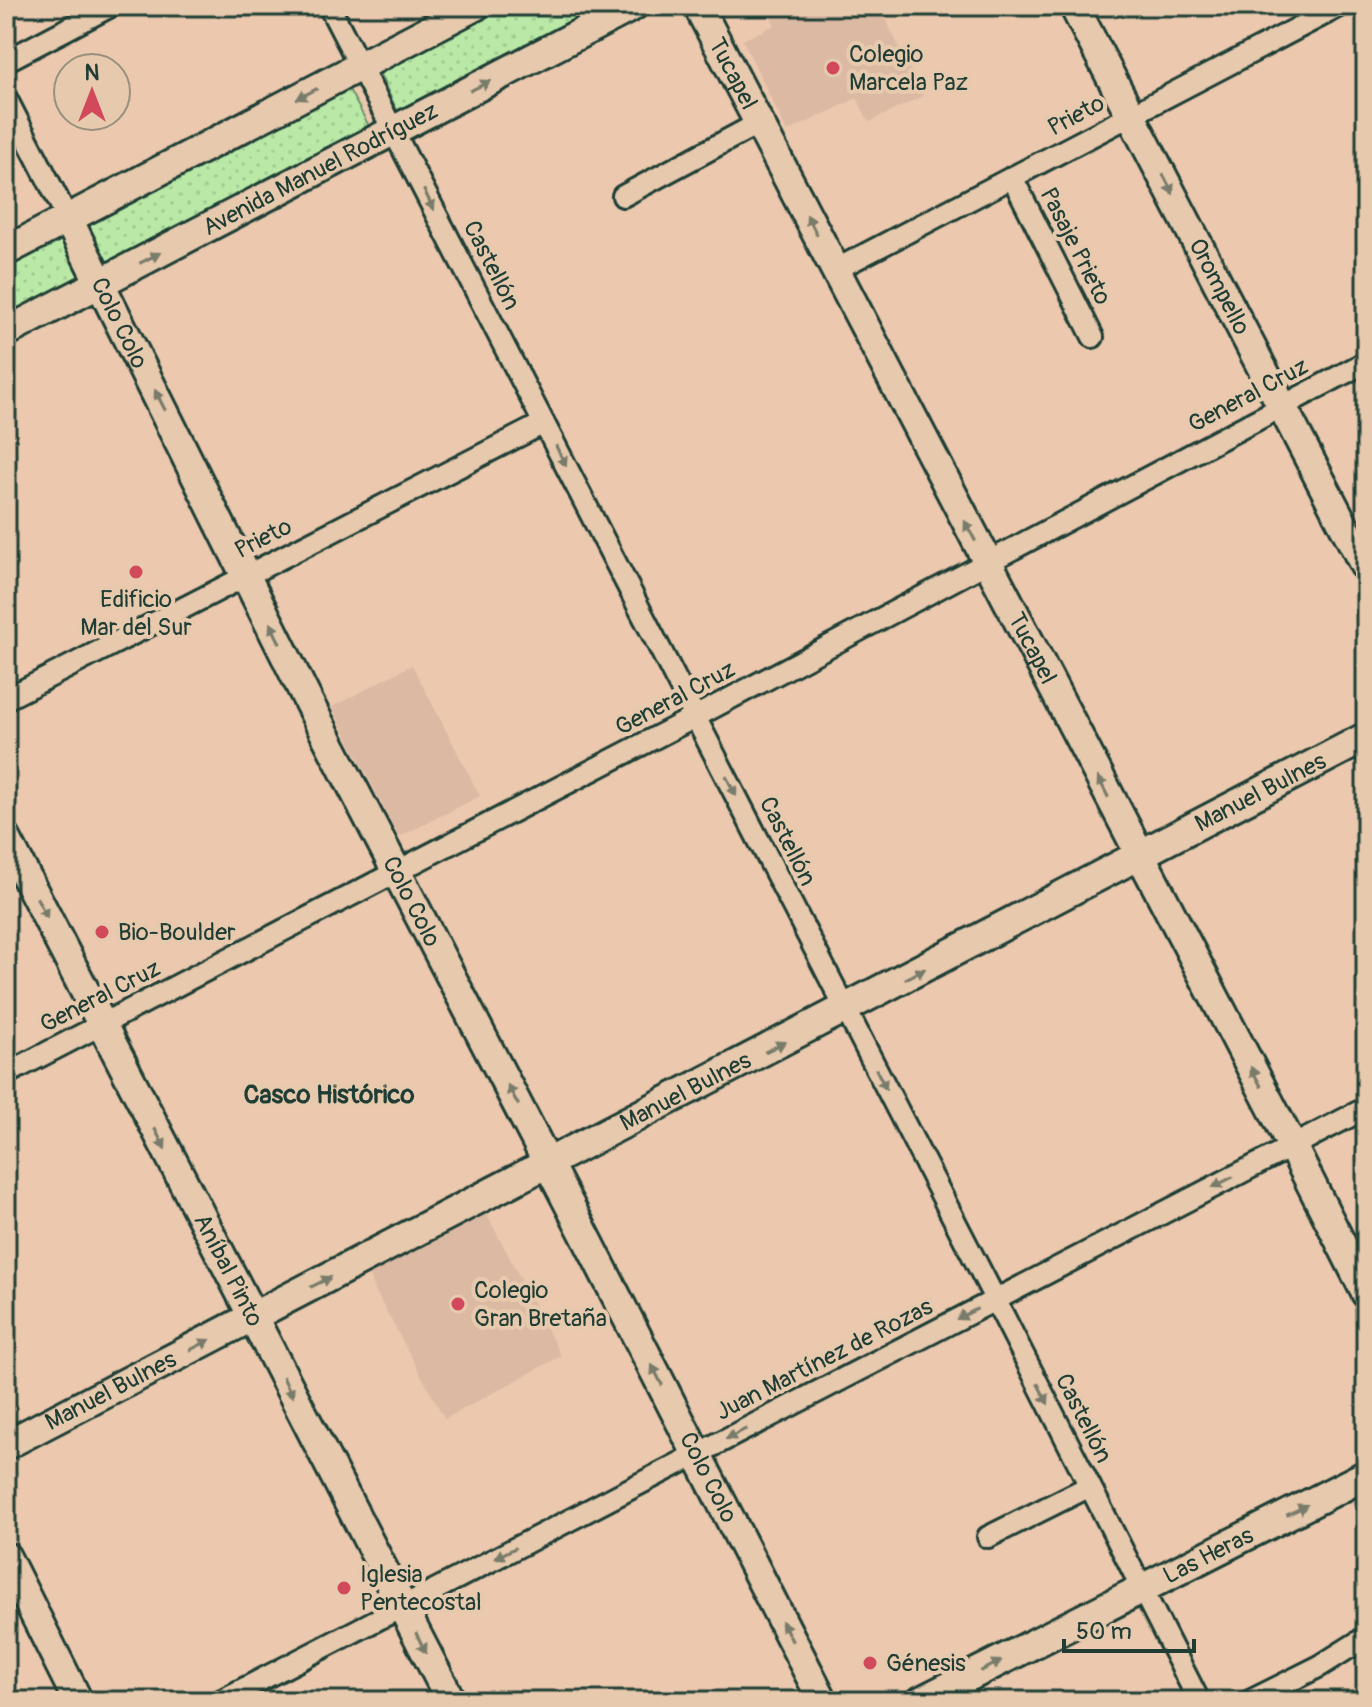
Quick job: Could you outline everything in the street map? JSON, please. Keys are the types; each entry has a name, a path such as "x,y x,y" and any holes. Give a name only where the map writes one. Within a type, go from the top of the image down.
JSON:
{"main road":[{"path":"6,251 475,6"},
{"name":"Avenida Manuel Rodríguez","path":"6,332 633,6"},
{"name":"Tucapel","path":"698,6 1366,1293"},
{"name":"Orompello","path":"1074,6 1366,568"},
{"name":"Colo Colo","path":"68,219 396,872 823,1701"},
{"name":"Manuel Bulnes","path":"6,1445 1366,737"},
{"name":"Aníbal Pinto","path":"6,838 451,1701"},
{"name":"Las Heras","path":"921,1701 1366,1475"},
{"path":"6,1557 78,1701"}],"street":[{"path":"6,61 111,6"},
{"name":"Castellón","path":"329,6 1199,1701"},
{"name":"Prieto","path":"835,270 1340,6"},
{"name":"Colo Colo","path":"6,98 68,219"},
{"path":"623,196 759,123"},
{"name":"Pasaje Prieto","path":"1012,177 1093,337"},
{"name":"General Cruz","path":"6,1074 695,717 1366,362"},
{"name":"Prieto","path":"6,699 544,423"},
{"name":"Juan Martínez de Rozas","path":"220,1701 1366,1108"},
{"path":"988,1537 1090,1486"},
{"path":"1250,1701 1320,1666 1366,1637"}],"shaded area":[{"name":"Colegio Marcela Paz","path":"766,6 879,6 923,96 869,122 857,98 787,132 743,40 775,25"},
{"path":"412,665 480,796 399,837 332,707"},
{"name":"Colegio Gran Bretaña","path":"485,1211 561,1356 445,1419 373,1287 369,1272"}],"green space":[{"path":"500,6 609,6 399,115 377,68"},
{"path":"347,86 369,126 6,321 6,261"}],"place":[{"name":"Colegio Marcela Paz","path":"833,68"},
{"name":"Edificio Mar del Sur","path":"136,572"},
{"name":"Bio-Boulder","path":"102,932"},
{"name":"Colegio Gran Bretaña","path":"458,1304"},
{"name":"Iglesia Pentecostal","path":"344,1588"},
{"name":"Génesis","path":"870,1663"}],"district":[{"name":"Casco Histórico","path":"329,1094"}]}
